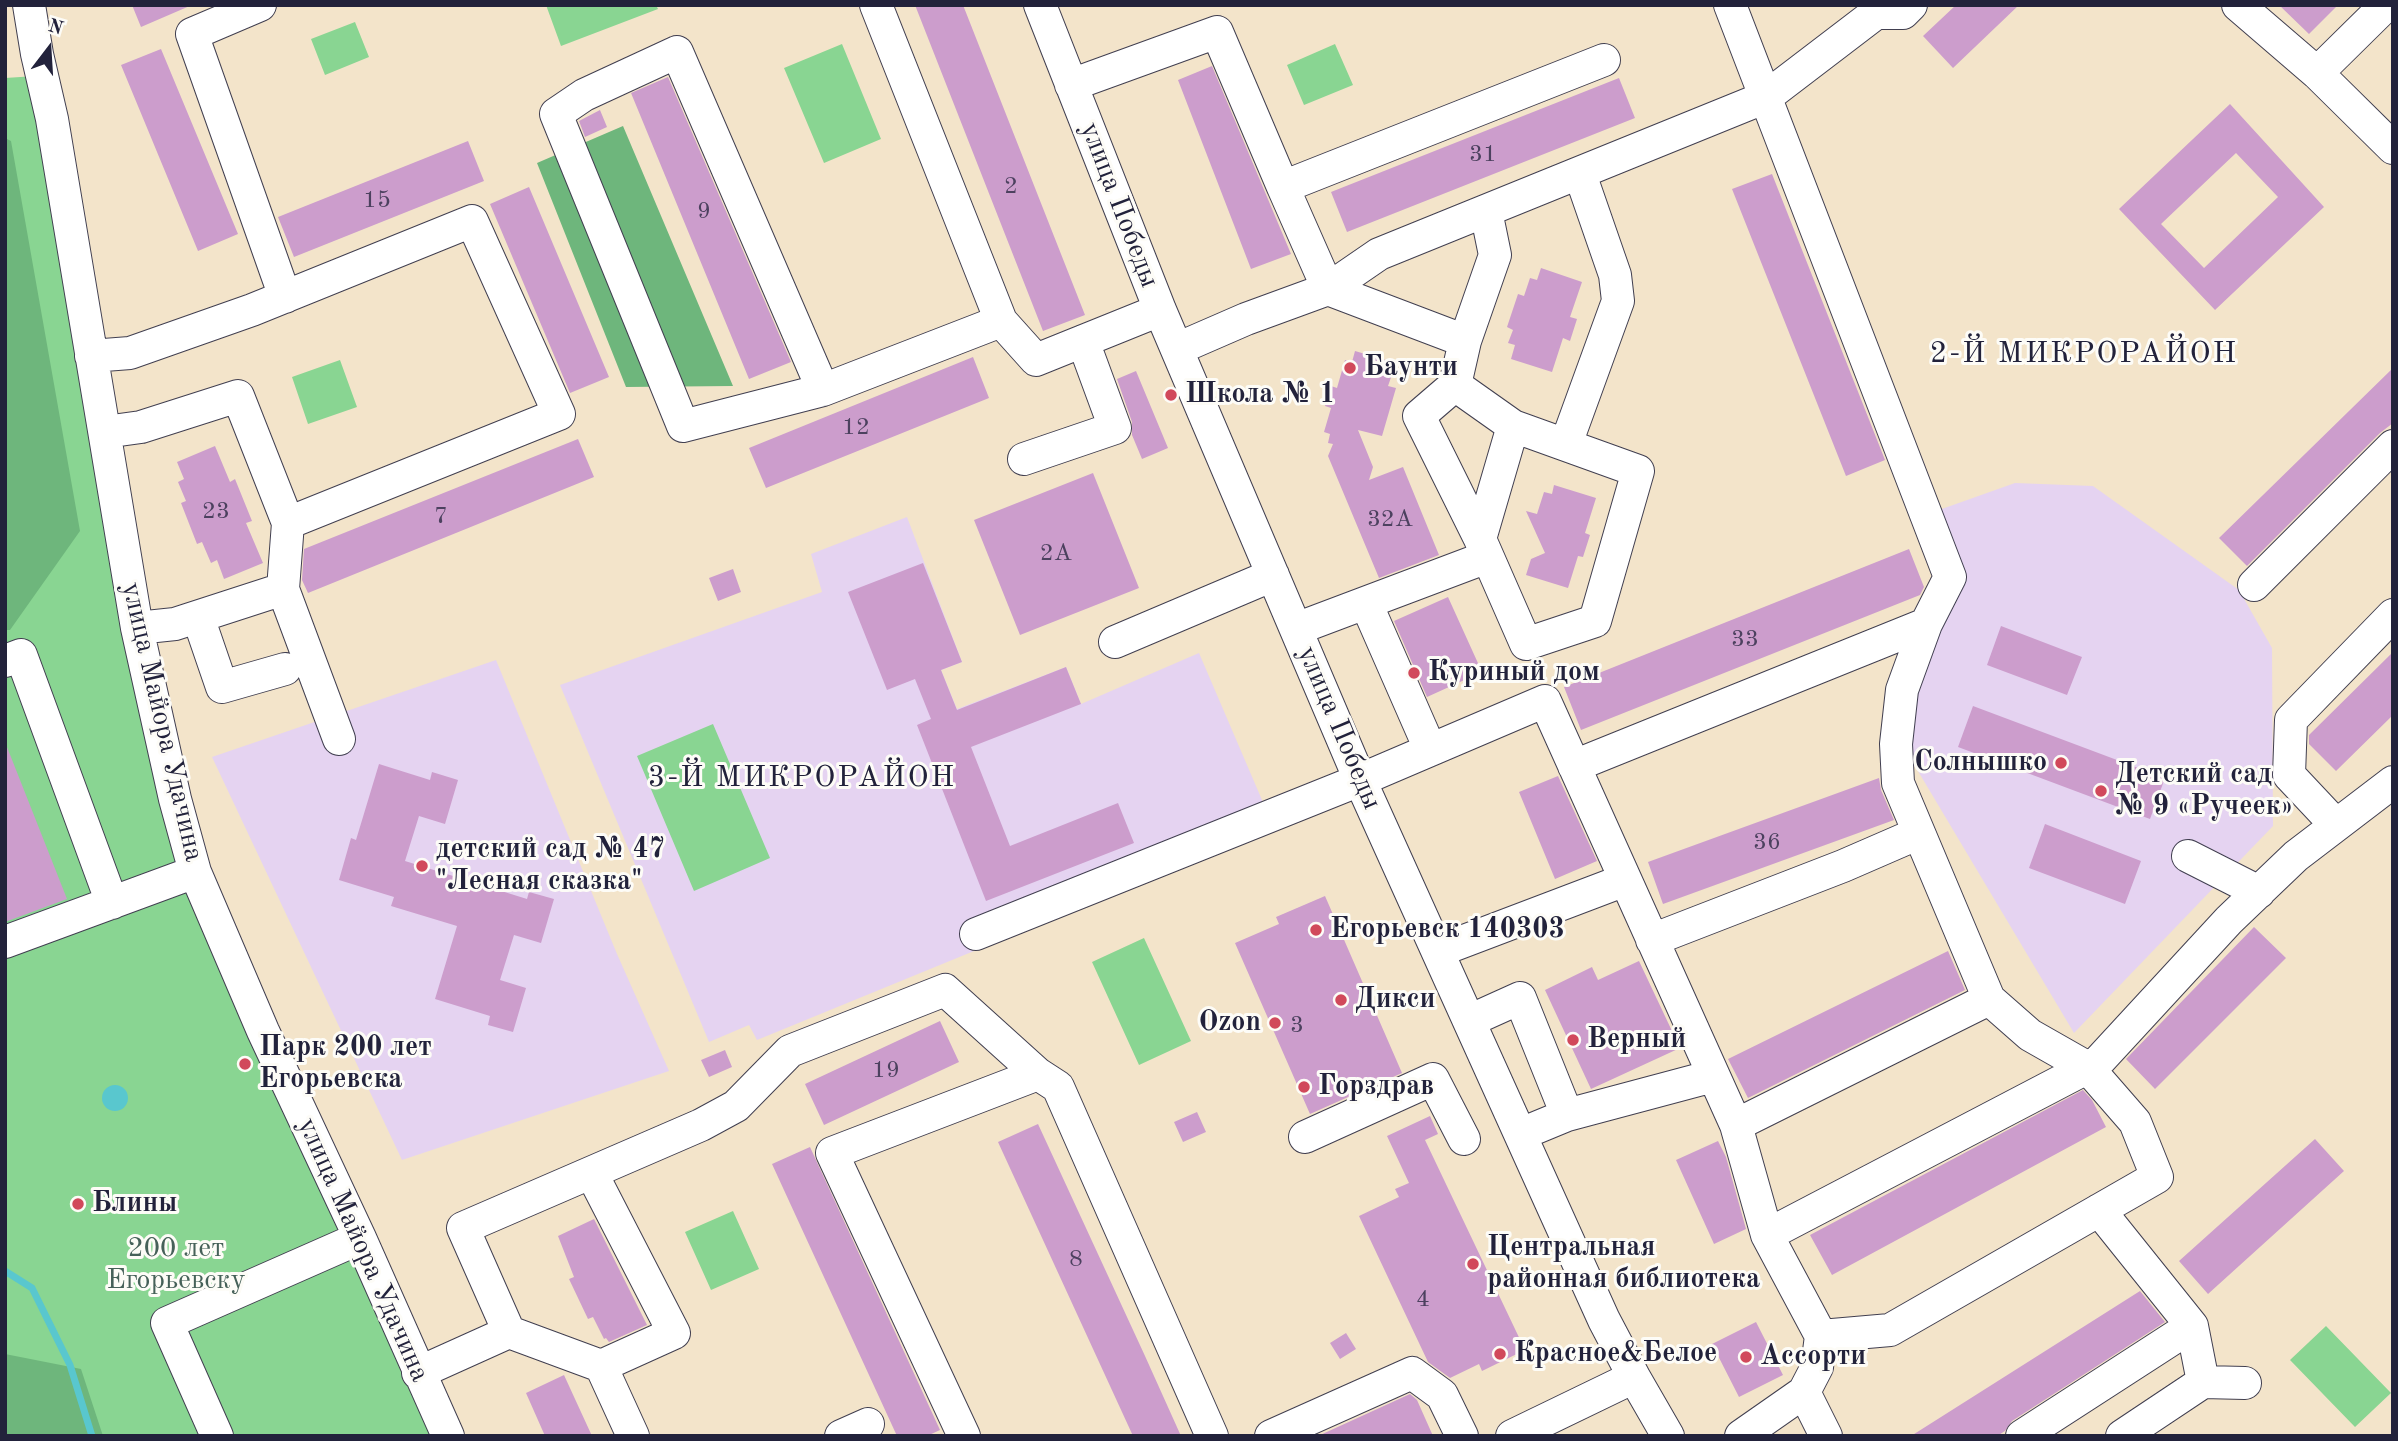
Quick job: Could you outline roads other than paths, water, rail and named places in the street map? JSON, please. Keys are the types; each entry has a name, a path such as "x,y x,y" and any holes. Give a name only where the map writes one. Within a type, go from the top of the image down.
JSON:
{"street":[{"name":"улица Майора Удачина","path":"29,5 52,120 137,628 175,799 195,872 263,1031 360,1238 448,1436"},
{"path":"260,5 192,34 285,297"},
{"path":"876,5 1001,321 1036,360 1160,310"},
{"name":"улица Победы","path":"1040,5 1160,310 1360,780 1604,1320 1633,1377 1668,1436"},
{"path":"1730,5 1950,577 1926,624 1902,690 1896,744 1898,783 1989,999 2030,1035 2088,1068 2135,1122 2157,1177 1890,1331 1821,1336"},
{"path":"1177,349 1245,319 1328,289 1379,254 1766,97 1876,13 1903,13 1911,5"},
{"path":"2238,5 2317,73 2393,148"},
{"path":"2317,73 2386,5"},
{"path":"1072,85 1217,32 1328,289 1465,341"},
{"path":"823,390 677,52 584,95 556,114 683,426 823,390 1001,321"},
{"path":"1283,187 1604,60"},
{"path":"1566,444 1618,301 1615,275 1580,174"},
{"path":"1455,385 1513,426 1638,471 1595,621 1526,644 1484,548 1419,416 1455,385 1465,341 1495,255 1486,211"},
{"path":"91,356 130,353 285,297 472,221 559,414 288,523"},
{"path":"1024,459 1115,428 1083,341"},
{"path":"105,432 141,427 238,396 288,523 283,589 339,739"},
{"path":"1484,548 1513,426"},
{"path":"2254,585 2393,446"},
{"path":"1296,629 1366,603 1484,548"},
{"path":"1115,642 1273,575"},
{"path":"137,628 176,624 283,589"},
{"path":"1366,603 1430,749"},
{"path":"2336,825 2289,775 2291,720 2393,615"},
{"path":"198,617 222,687 285,669"},
{"path":"1574,766 1926,624"},
{"path":"5,661 21,655 112,903"},
{"path":"976,934 1360,780 1545,701 1736,1125 1768,1235 1821,1336 1817,1367 1804,1392 1741,1436"},
{"path":"1768,1235 2098,1062 2229,920 2296,856 2393,782"},
{"path":"1652,940 1843,866 1919,833"},
{"path":"2188,856 2259,892"},
{"path":"5,942 195,872"},
{"path":"1438,951 1625,880"},
{"path":"509,1332 464,1228 592,1174 701,1125 736,1106 790,1051 945,990 1038,1074 1058,1087 1212,1436"},
{"path":"1469,1021 1520,998 1567,1115"},
{"path":"1736,1125 1989,999"},
{"path":"964,1436 832,1153 1038,1074"},
{"path":"1521,1134 1567,1115 1713,1076"},
{"path":"1305,1137 1433,1079 1464,1139"},
{"path":"418,1373 509,1332 601,1366 674,1333 592,1174"},
{"path":"2099,1210 2192,1326 2203,1382"},
{"path":"217,1436 167,1323 360,1238"},
{"path":"2022,1436 2192,1326"},
{"path":"601,1366 633,1436"},
{"path":"1271,1436 1412,1373 1442,1395 1462,1436"},
{"path":"1512,1436 1633,1377"},
{"path":"2122,1436 2203,1382 2245,1383"},
{"path":"1804,1392 1826,1436"}],"water":[{"path":"115,1085 124,1089 128,1098 124,1107 115,1111 106,1107 102,1098 106,1089"}],"waterway":[{"path":"5,1271 32,1288 70,1365 92,1436"}],"place":[{"name":"Баунти","path":"1350,368"},
{"name":"Школа № 1","path":"1171,395"},
{"name":"Куриный дом","path":"1414,673"},
{"name":"Солнышко","path":"2061,763"},
{"name":"Детский сад № 9 «Ручеек»","path":"2101,791"},
{"name":"детский сад № 47 \"Лесная сказка\"","path":"422,866"},
{"name":"Егорьевск 140303","path":"1316,930"},
{"name":"Дикси","path":"1341,1000"},
{"name":"Ozon","path":"1275,1023"},
{"name":"Верный","path":"1573,1040"},
{"name":"Парк 200 лет Егорьевска","path":"245,1064"},
{"name":"Горздрав","path":"1304,1087"},
{"name":"Блины","path":"78,1204"},
{"name":"Центральная районная библиотека","path":"1473,1264"},
{"name":"Красное&Белое","path":"1500,1354"},
{"name":"Ассорти","path":"1746,1357"}],"district":[{"name":"2-Й МИКРОРАЙОН","path":"2084,354"},
{"name":"3-Й МИКРОРАЙОН","path":"802,778"}],"park label":[{"name":"200 лет Егорьевску","path":"176,1265"}]}
